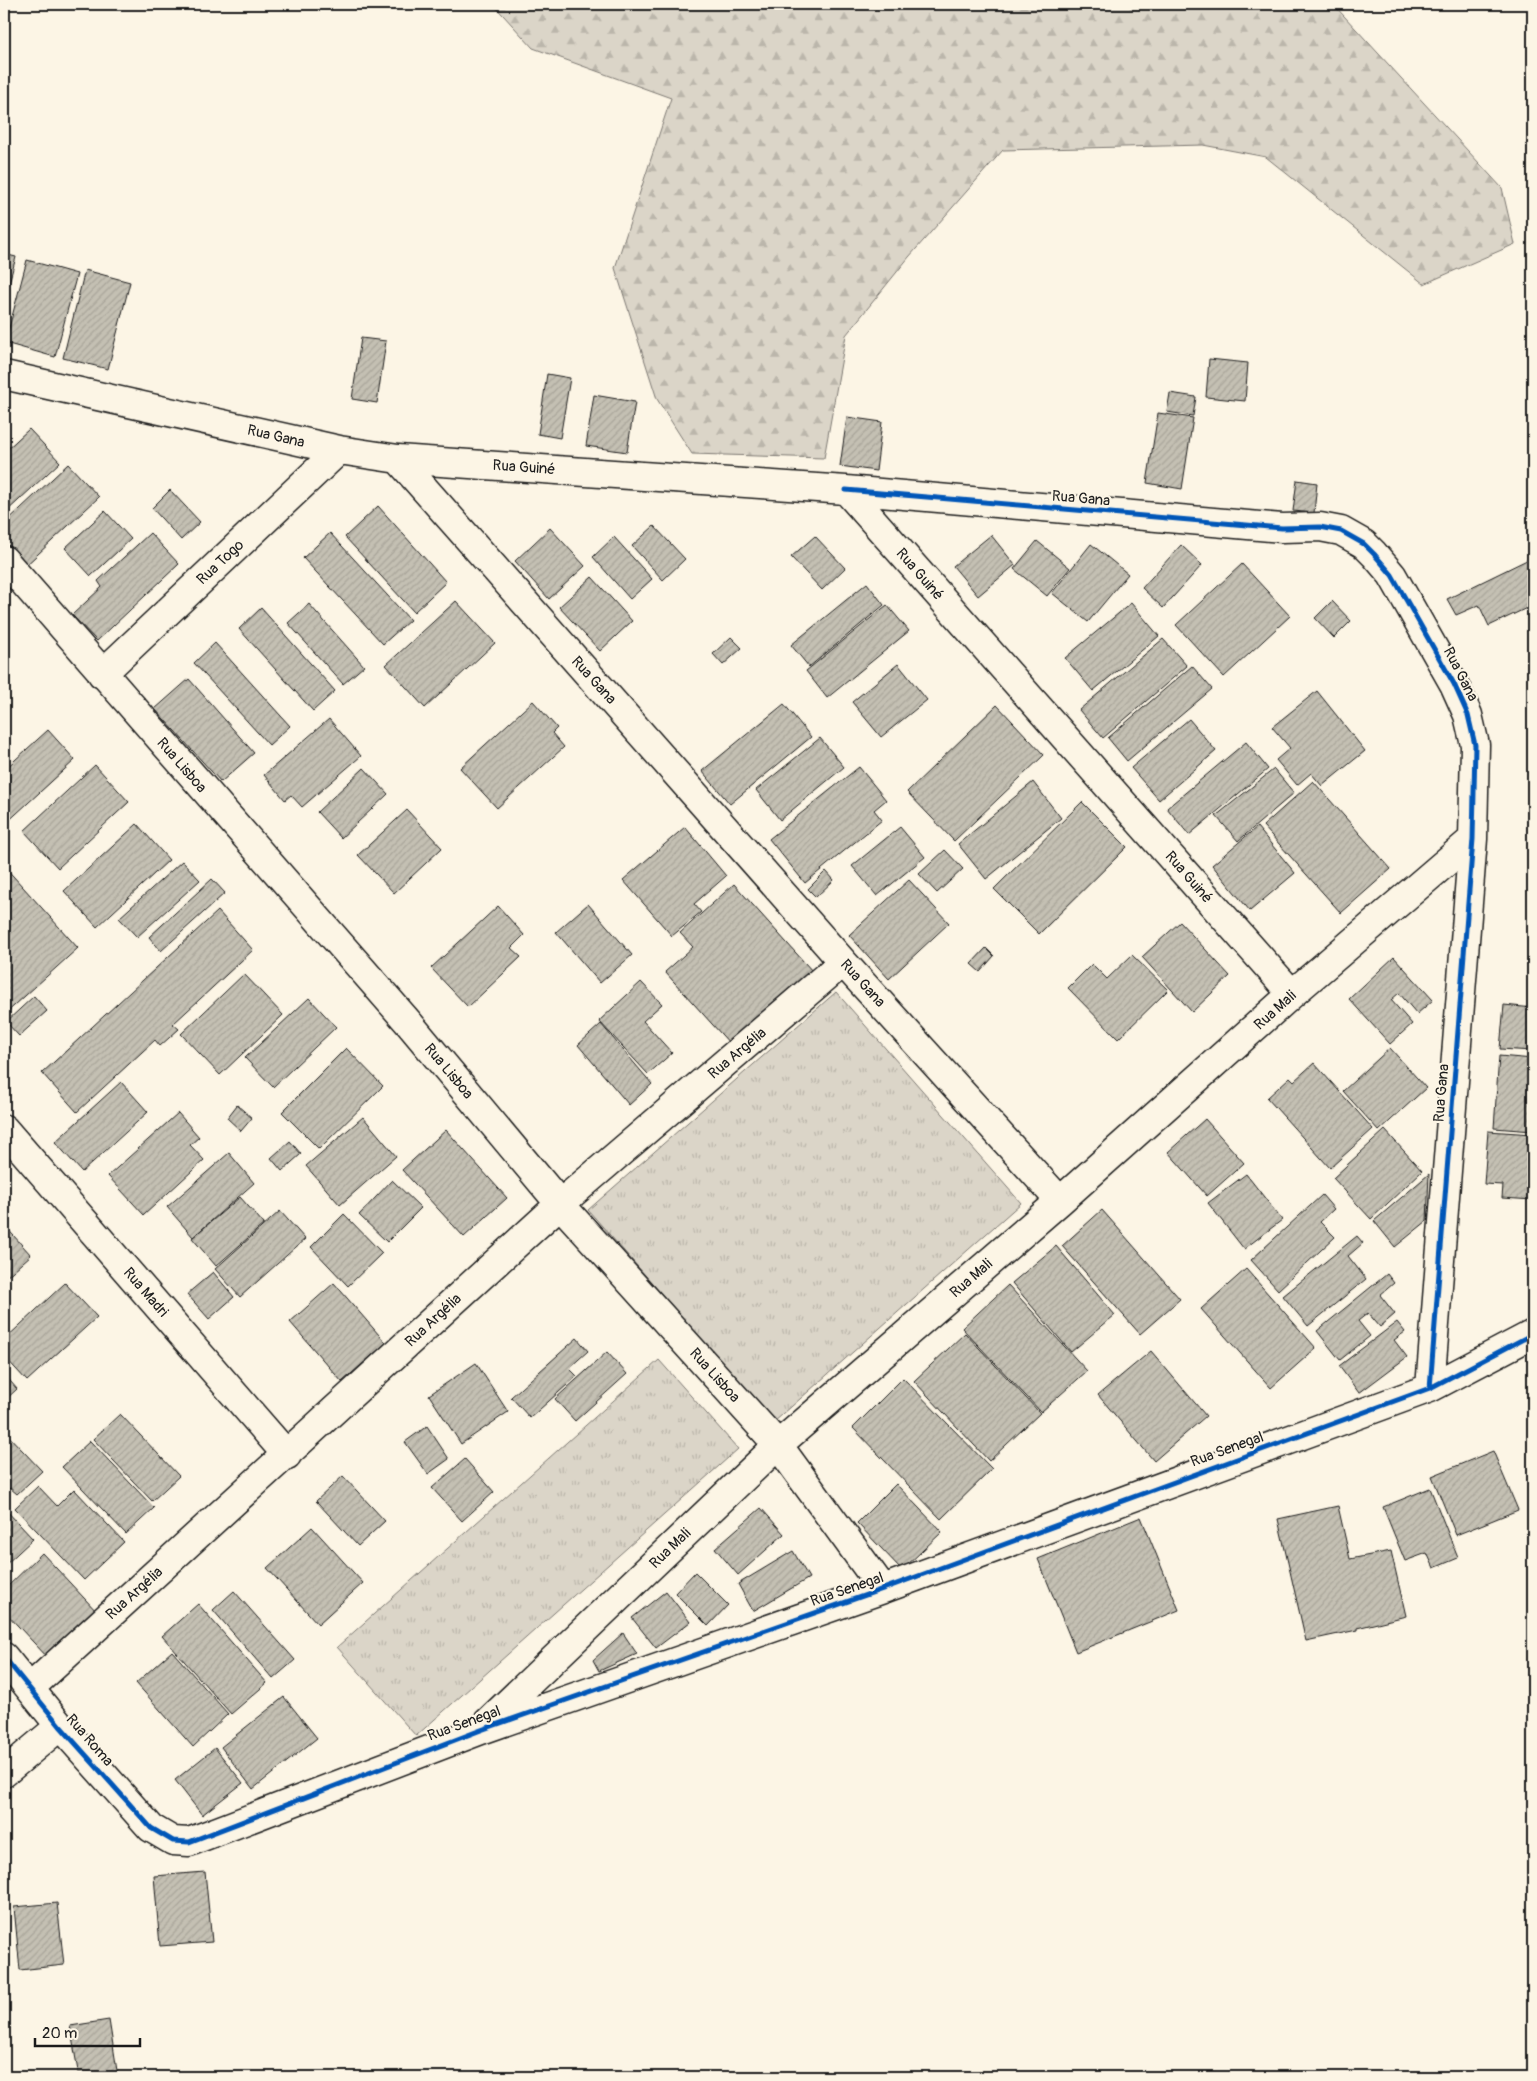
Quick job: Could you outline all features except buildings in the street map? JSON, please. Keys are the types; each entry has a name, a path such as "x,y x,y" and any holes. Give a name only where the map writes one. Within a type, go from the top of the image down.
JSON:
{"street":[{"name":"Rua Gana","path":"4,375 339,450 398,459 844,962 1060,1201"},
{"name":"Rua Togo","path":"102,674 339,450"},
{"name":"Rua Guiné","path":"398,459 846,490 1292,994"},
{"name":"Rua Gana","path":"846,490 1282,528 1320,527 1341,531 1364,544 1392,575 1454,684 1468,715 1475,745 1473,839 1430,1388"},
{"name":"Rua Lisboa","path":"4,560 408,1022 560,1204 778,1444 883,1589"},
{"name":"Rua Mali","path":"481,1730 778,1444 1060,1201 1292,994 1473,839"},
{"name":"Rua Argélia","path":"30,1688 560,1204 844,962"},
{"name":"Rua Madri","path":"4,1129 287,1455"},
{"name":"Rua Senegal","path":"162,1835 173,1841 189,1842 481,1730 883,1589 1430,1388 1533,1334"},
{"name":"Rua Roma","path":"4,1656 60,1726 151,1828 162,1835"},
{"path":"4,1773 60,1726"}],"green space":[{"path":"493,4 1333,4 1502,188 1515,244 1424,284 1266,157 1203,145 1003,150 909,257 846,335 824,458 692,454 657,399 615,268 671,98 533,48"},
{"path":"836,992 1021,1203 774,1422 588,1210"},
{"path":"659,1360 738,1449 416,1736 337,1647"}],"cycle path":[{"path":"846,490 1282,528 1320,527 1341,531 1364,544 1392,575 1454,684 1468,715 1475,745 1473,839 1430,1388"},
{"path":"4,1657 60,1726 151,1828 173,1841 189,1842 481,1730 883,1589 1430,1388 1533,1334"}]}
